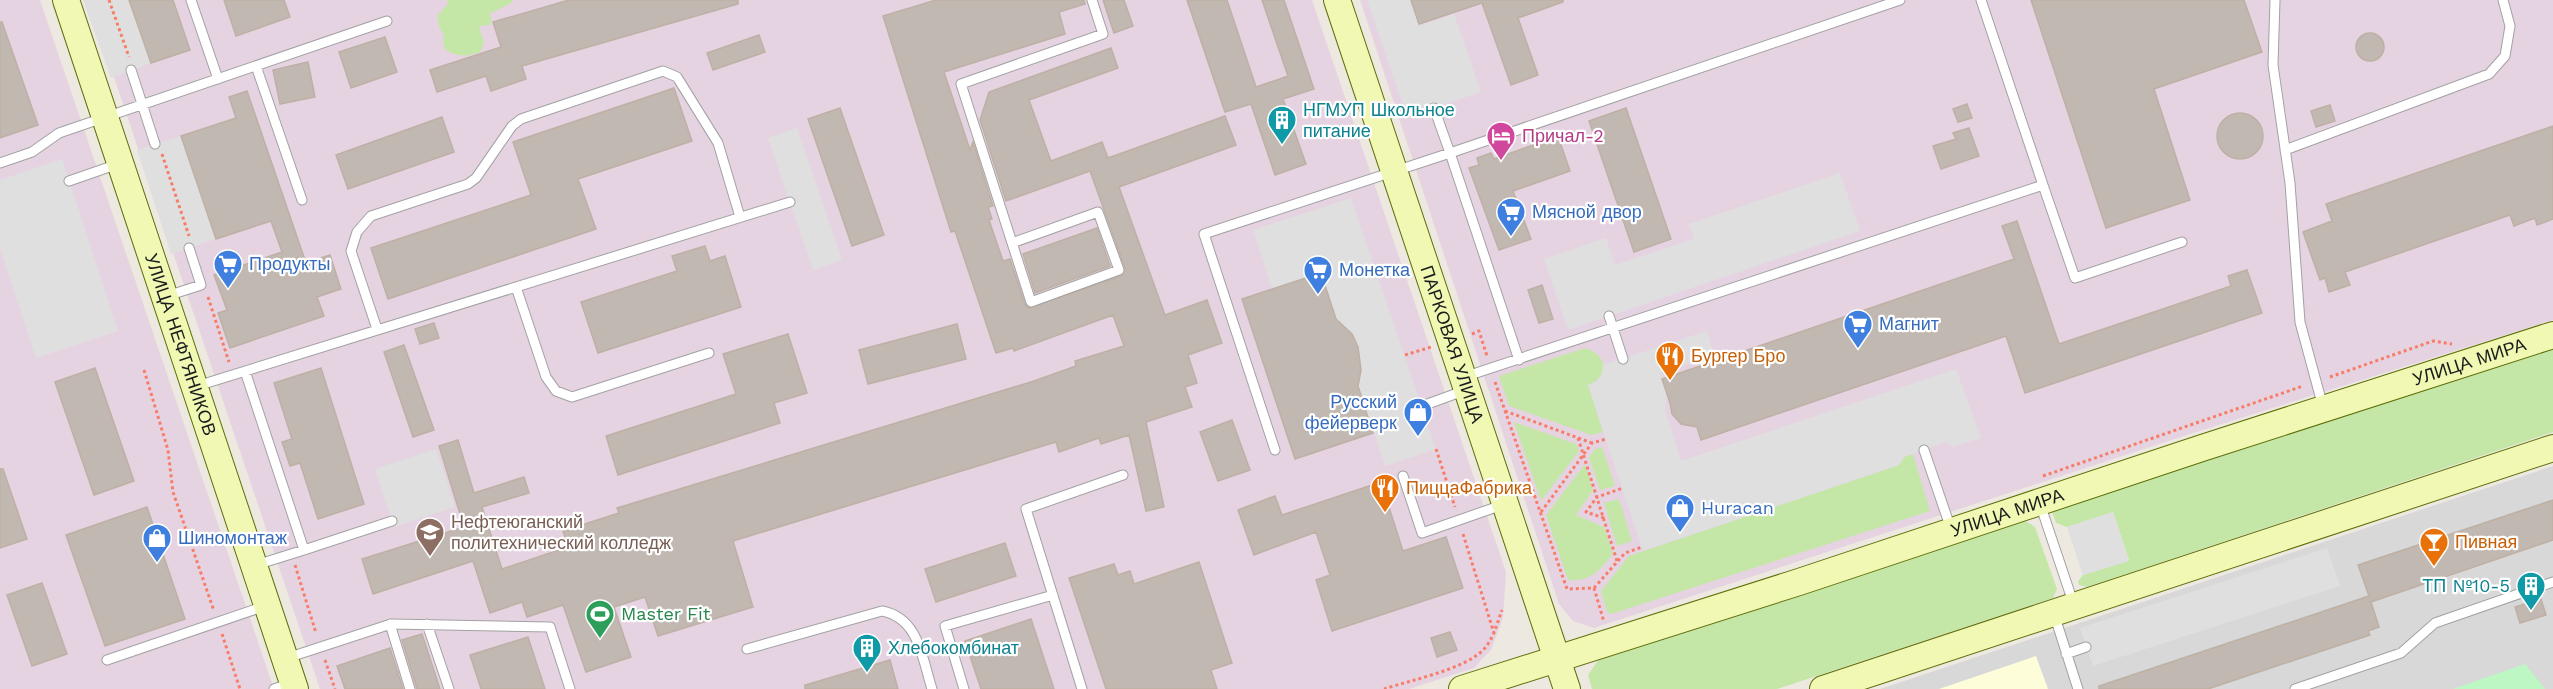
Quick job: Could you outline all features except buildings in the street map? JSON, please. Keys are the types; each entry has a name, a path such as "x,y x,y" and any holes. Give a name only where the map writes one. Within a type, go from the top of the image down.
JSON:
{"main road":[{"name":"УЛИЦА НЕФТЯНИКОВ","path":"66,0 254,565 287,680"},
{"name":"ПАРКОВАЯ УЛИЦА","path":"1337,0 1567,689"},
{"name":"УЛИЦА МИРА","path":"1462,689 2553,335"},
{"path":"1823,689 2553,448"}],"lane":[{"path":"191,0 218,79"},
{"path":"1012,243 1098,212 1119,270 1031,302 1012,243 961,84 1103,34 1092,0"},
{"path":"1275,450 1204,234 1900,0"},
{"path":"1981,0 2075,278 2182,242"},
{"path":"2275,0 2273,65 2285,150 2300,322 2324,409"},
{"path":"2285,150 2489,74 2505,56 2510,26 2503,0"},
{"path":"0,163 32,152 59,133 387,21"},
{"path":"256,66 302,200"},
{"path":"131,70 155,144"},
{"path":"377,330 351,251 357,232 371,216 468,184 476,178 512,126 521,119 663,71 676,76 718,143 740,217"},
{"path":"1434,108 1519,360"},
{"path":"69,181 120,164"},
{"path":"1422,406 1491,369 2043,185"},
{"path":"195,387 789,202"},
{"path":"164,296 201,285 189,248"},
{"path":"516,287 546,377 556,391 572,397 709,353"},
{"path":"1609,316 1623,358"},
{"path":"245,371 304,550"},
{"path":"1924,450 1951,531"},
{"path":"1082,689 1026,509 1123,476"},
{"path":"1402,476 1422,533 1505,504"},
{"path":"2040,502 2064,609 2066,654 2078,689"},
{"path":"254,565 392,521"},
{"path":"2295,689 2401,653 2435,622 2553,582"},
{"path":"964,689 945,626 1053,595"},
{"path":"107,660 267,605"},
{"path":"747,649 882,611 893,613 903,618 910,627 932,689"},
{"path":"390,624 411,689"},
{"path":"287,680 390,624 550,627 570,689"},
{"path":"427,624 449,689"},
{"path":"2066,654 2086,647"}],"path":[{"path":"109,0 130,60"},
{"path":"162,153 189,237"},
{"path":"206,290 223,343"},
{"path":"1405,355 1479,331 1567,589 1594,588 1625,553 1642,546"},
{"path":"144,370 168,450 173,492 240,689"},
{"path":"1505,411 1592,443 1606,439"},
{"path":"1578,438 1617,561"},
{"path":"1541,512 1592,443"},
{"path":"1436,449 1494,633"},
{"path":"1604,518 1586,512 1597,497 1623,488"},
{"path":"1594,588 1604,622"},
{"path":"1384,689 1471,661 1485,648 1494,633 1502,610"}],"shaded area":[{"path":"0,0 40,0 274,689 0,689"},
{"path":"83,0 129,0 151,63 111,78"},
{"path":"88,0 1312,0 1506,572 1503,618 1491,650 1474,668 1409,689 320,689"},
{"path":"1360,0 2553,0 2553,320 2190,434 1594,628 1573,621 1559,604"},
{"path":"1367,0 1410,0 1419,26 1454,14 1481,92 1407,117"},
{"path":"797,128 842,260 813,270 768,138"},
{"path":"181,136 216,239 171,254 137,150"},
{"path":"62,159 118,331 36,358 0,248 0,180"},
{"path":"1840,173 1860,231 1568,330 1544,259 1606,238 1615,265 1694,239 1689,224"},
{"path":"1351,198 1436,449 1385,466 1358,386 1361,370 1358,347 1352,334 1336,319 1321,273 1272,289 1253,230"},
{"path":"1707,331 1714,355 1660,373 1667,394 1665,410 1681,461 1956,369 1981,438 1952,447 1946,442 1904,457 1899,465 1643,551 1588,385 1597,381 1602,374 1603,365"},
{"path":"436,449 455,507 394,527 375,469"},
{"path":"2553,466 2553,689 1880,689"},
{"path":"2113,512 2129,561 2083,575 2067,527"},
{"path":"2327,548 2340,586 2093,666 2080,628"},
{"path":"2036,656 2048,689 1939,689"}],"green space":[{"path":"447,0 512,0 513,2 489,14 492,19 490,25 479,26 484,43 480,52 462,55 453,54 445,49 443,42 444,36 437,16 448,4"},
{"path":"2553,346 2553,432 2087,587 2079,585 2078,581 2083,575 2129,560 2113,512 2067,527 2056,523 2052,511 2057,503"},
{"path":"1585,348 1593,351 1602,360 1603,371 1595,381 1588,385 1603,432 1591,435 1509,406 1499,376"},
{"path":"1514,422 1576,444 1579,451 1541,501"},
{"path":"1602,447 1615,486 1600,490 1589,457 1595,449"},
{"path":"1913,454 1930,511 1611,614 1607,612 1601,591 1629,556 1899,465 1904,457"},
{"path":"1585,464 1593,490 1576,515 1604,527 1613,554 1599,570 1589,577 1568,580 1546,515"},
{"path":"1619,499 1632,541 1617,546 1604,503"},
{"path":"2024,520 2035,527 2057,589 2053,598 1777,689 1592,689 1588,675 1599,659"},
{"path":"2525,664 2545,689 2453,689"}],"place":[{"name":"НГМУП Школьное питание","path":"1282,146"},
{"name":"Причал-2","path":"1501,162"},
{"name":"Мясной двор","path":"1511,238"},
{"name":"Продукты","path":"228,290"},
{"name":"Монетка","path":"1318,296"},
{"name":"Магнит","path":"1858,350"},
{"name":"Бургер Бро","path":"1670,382"},
{"name":"Русский фейерверк","path":"1418,438"},
{"name":"ПиццаФабрика","path":"1385,514"},
{"name":"Huracan","path":"1680,534"},
{"name":"Нефтеюганский политехнический колледж","path":"430,558"},
{"name":"Шиномонтаж","path":"157,564"},
{"name":"Пивная","path":"2434,568"},
{"name":"ТП №10-5","path":"2531,612"},
{"name":"Master Fit","path":"600,640"},
{"name":"Хлебокомбинат","path":"867,674"}]}
